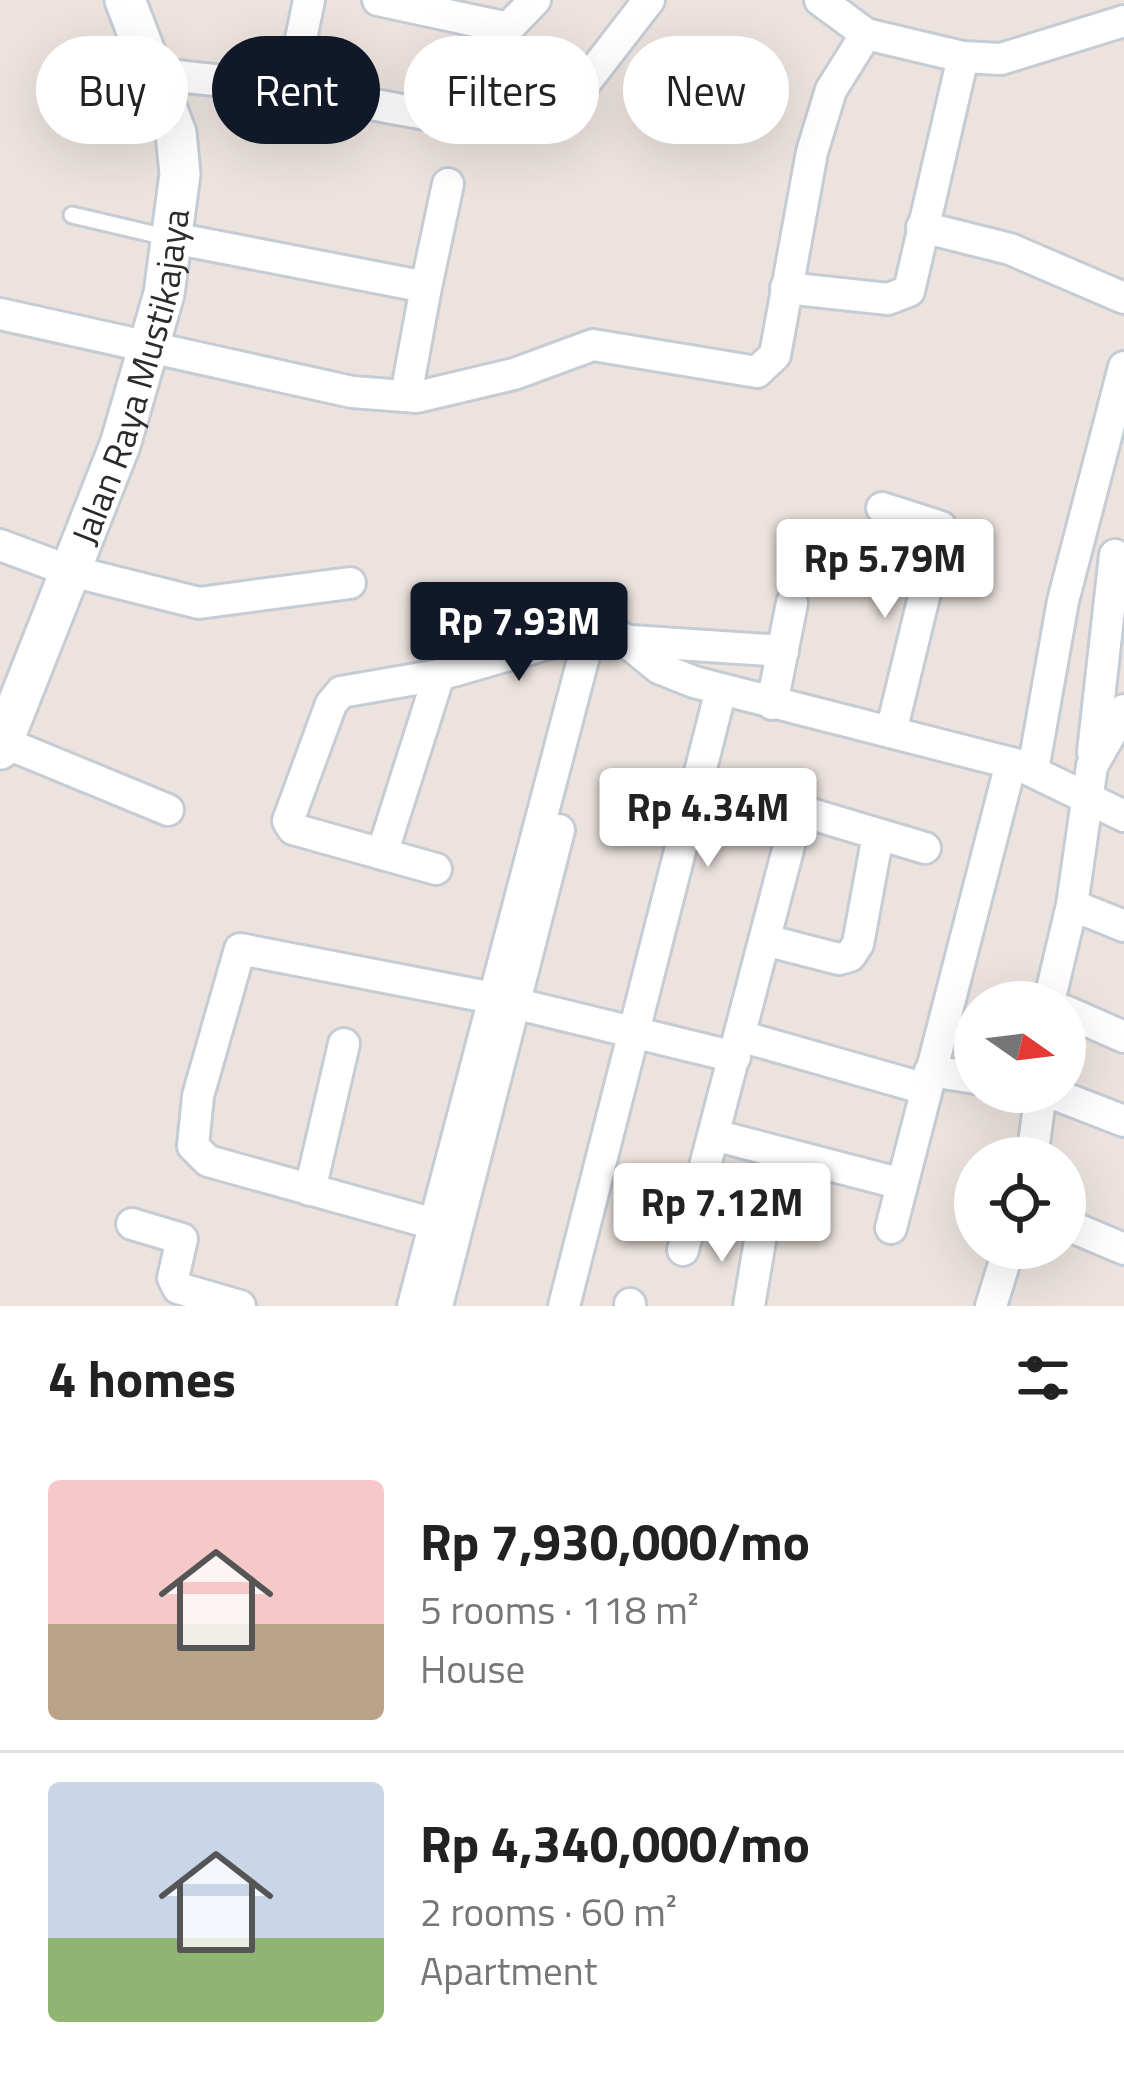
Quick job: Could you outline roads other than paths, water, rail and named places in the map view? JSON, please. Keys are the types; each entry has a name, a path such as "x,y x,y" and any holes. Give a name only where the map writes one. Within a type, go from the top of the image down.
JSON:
{"main road":[{"name":"Jalan Raya Mustikajaya","path":"125,0 141,36"},
{"name":"Jalan Raya Mustikajaya","path":"1,746 120,445 149,351 173,238 176,144"}],"street":[{"path":"302,36 309,0"},
{"path":"378,0 508,28 535,0"},
{"path":"380,103 540,124 560,115 649,0"},
{"path":"820,0 866,34 963,57 1000,59 1124,21"},
{"path":"0,314 149,351 352,392 417,397 514,374 593,345 757,372 775,355 817,136 831,90 866,34"},
{"path":"786,288 902,296 909,291 963,57"},
{"path":"409,379 448,184"},
{"path":"922,227 1010,249 1124,298"},
{"path":"173,238 426,287"},
{"path":"891,1228 928,1080 1022,766 1124,367"},
{"path":"882,508 941,527 892,732"},
{"path":"0,545 67,570 200,603 350,583"},
{"path":"1054,981 1072,905 1090,781 1115,556"},
{"path":"772,704 792,603"},
{"path":"606,638 659,668 721,690 1090,781 1124,816"},
{"path":"436,868 293,829 289,810 331,704 341,692 439,675 538,642 606,638 783,651"},
{"path":"413,1306 445,1227 606,638"},
{"path":"382,854 439,675"},
{"path":"563,1306 721,690"},
{"path":"1090,781 1124,710"},
{"path":"1,746 168,810"},
{"path":"683,1250 800,814 925,848"},
{"path":"765,940 839,959 850,956 858,944 878,836"},
{"path":"1072,905 1124,926"},
{"path":"445,1227 208,1160 193,1146 197,1096 240,949 504,1001 631,1034 737,1046 928,1080 954,1079"},
{"path":"1086,1020 1124,1037"},
{"path":"310,1190 344,1044"},
{"path":"1086,1107 1124,1120"},
{"path":"714,1135 902,1184"},
{"path":"132,1224 182,1239 173,1278 178,1288 240,1306"},
{"path":"437,1306 445,1227"},
{"path":"1086,1233 1124,1249"},
{"path":"749,1306 761,1235"},
{"path":"991,1306 1002,1269"}],"lane":[{"path":"73,214 173,238"}]}
